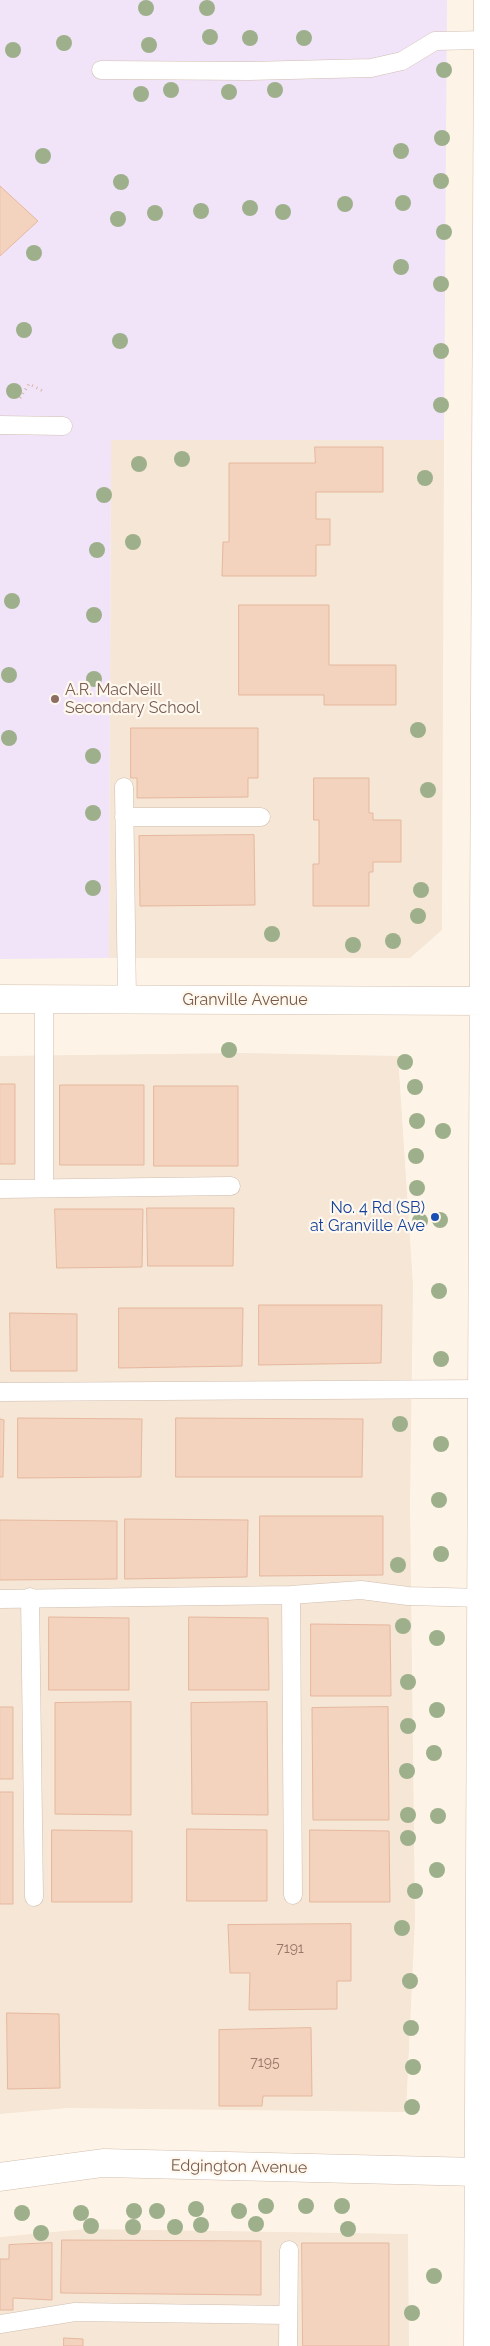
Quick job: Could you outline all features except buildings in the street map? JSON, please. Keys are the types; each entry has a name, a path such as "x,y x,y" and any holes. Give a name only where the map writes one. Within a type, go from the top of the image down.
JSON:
{"main road":[{"path":"478,2346 482,1389 487,1001 488,0"},
{"name":"Granville Avenue","path":"0,999 487,1001"},
{"name":"Edgington Avenue","path":"0,2177 103,2163 479,2172"}],"lane":[{"path":"101,70 249,71 371,68 402,61 435,41 488,40"},
{"path":"0,425 63,426"},
{"path":"124,787 127,999"},
{"path":"124,817 262,817"},
{"path":"44,999 44,1188"},
{"path":"0,1189 231,1186"},
{"path":"0,1392 482,1389"},
{"path":"0,1598 291,1595 362,1590 408,1596 481,1598"},
{"path":"291,1595 293,1895"},
{"path":"30,1597 34,1896"},
{"path":"288,2346 289,2250"},
{"path":"0,2324 75,2312 288,2315"}],"shaded area":[{"name":"A.R. MacNeill Secondary School","path":"0,0 447,0 444,440 111,440 109,958 0,959"},
{"path":"111,440 444,440 442,930 410,958 109,958"},
{"path":"244,1053 398,1056 413,1285 410,1503 415,1919 406,2112 67,2108 0,2114 0,1056"},
{"path":"86,2229 408,2234 409,2346 0,2346 0,2237"}],"place":[{"name":"A.R. MacNeill Secondary School","path":"55,699"},
{"name":"No. 4 Rd (SB) at Granville Ave","path":"435,1217"}]}
